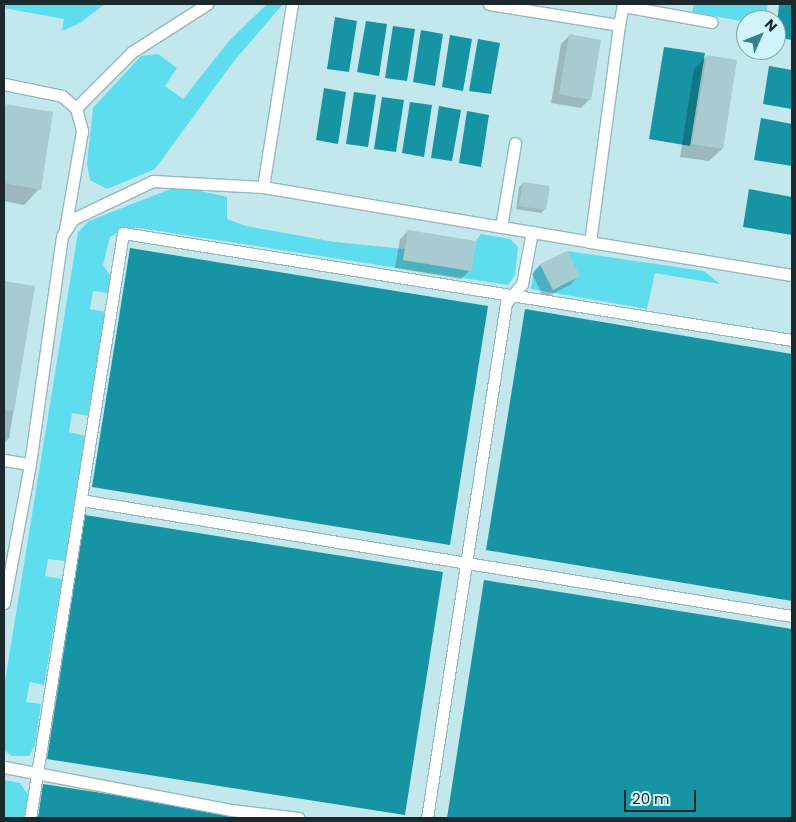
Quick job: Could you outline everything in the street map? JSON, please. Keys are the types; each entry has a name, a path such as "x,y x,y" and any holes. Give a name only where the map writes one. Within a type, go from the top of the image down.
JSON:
{"lane":[{"path":"76,108 132,52 207,4"},
{"path":"263,187 287,22 292,4"},
{"path":"488,4 619,25"},
{"path":"590,242 623,5 712,22"},
{"path":"4,84 62,96 76,108 82,131 64,233 30,464 4,603"},
{"path":"501,227 515,144"},
{"path":"64,233 73,219 152,181 263,187 792,275"},
{"path":"427,818 506,303 522,284 532,232"},
{"path":"30,818 123,233 792,340"},
{"path":"4,460 30,464"},
{"path":"81,500 792,616"},
{"path":"4,767 231,810 299,818"}],"shaded area":[{"path":"4,4 105,4 80,23 62,31 64,19 4,8"},
{"path":"267,4 283,4 234,61 155,169 107,189 90,180 87,164 93,108 141,56 158,54 177,68 165,86 183,99 229,41"},
{"path":"694,4 768,4 767,10 736,10 736,20 692,12"},
{"path":"779,4 792,4 792,40 786,39 786,10 778,10"},
{"path":"335,17 357,21 349,72 327,69"},
{"path":"366,21 387,24 379,76 357,72"},
{"path":"393,26 415,29 407,81 385,78"},
{"path":"421,30 443,34 435,86 413,82"},
{"path":"450,35 472,39 463,91 442,87"},
{"path":"478,39 500,43 491,94 469,91"},
{"path":"664,47 705,53 690,146 649,139"},
{"path":"769,66 792,70 792,109 763,104"},
{"path":"324,88 346,92 338,144 316,140"},
{"path":"354,92 376,95 368,147 346,144"},
{"path":"382,97 404,100 396,152 374,149"},
{"path":"410,102 432,105 424,157 402,153"},
{"path":"439,106 461,110 452,161 431,158"},
{"path":"467,111 489,115 481,167 459,163"},
{"path":"761,118 792,124 792,166 754,160"},
{"path":"178,186 227,197 227,219 246,226 335,242 405,249 403,260 471,271 476,241 481,234 510,239 518,247 515,275 508,285 139,228 125,228 110,237 103,265 111,277 109,293 93,291 90,309 106,312 89,416 72,413 69,432 85,436 65,561 48,559 45,576 62,579 44,685 30,682 26,702 41,704 35,745 29,756 12,756 4,750 4,687 78,232 89,221"},
{"path":"749,189 792,197 792,235 743,227"},
{"path":"130,248 488,306 450,545 92,487"},
{"path":"567,251 704,271 720,284 655,273 647,309 531,289 534,271 540,264 553,290 579,276"},
{"path":"525,309 792,354 792,601 486,550"},
{"path":"85,515 443,572 405,815 47,759"},
{"path":"484,580 792,629 792,818 447,818"},
{"path":"4,780 20,783 29,796 25,818 4,818"},
{"path":"43,784 264,818 38,818"}],"building":[{"path":"569,34 601,40 591,100 559,94"},
{"path":"707,55 737,60 723,149 692,144"},
{"path":"4,104 53,112 41,190 4,183"},
{"path":"523,182 550,186 546,210 519,206"},
{"path":"408,230 476,241 471,271 403,260"},
{"path":"567,251 580,276 553,290 540,264"},
{"path":"4,281 35,286 14,411 4,410"}]}
